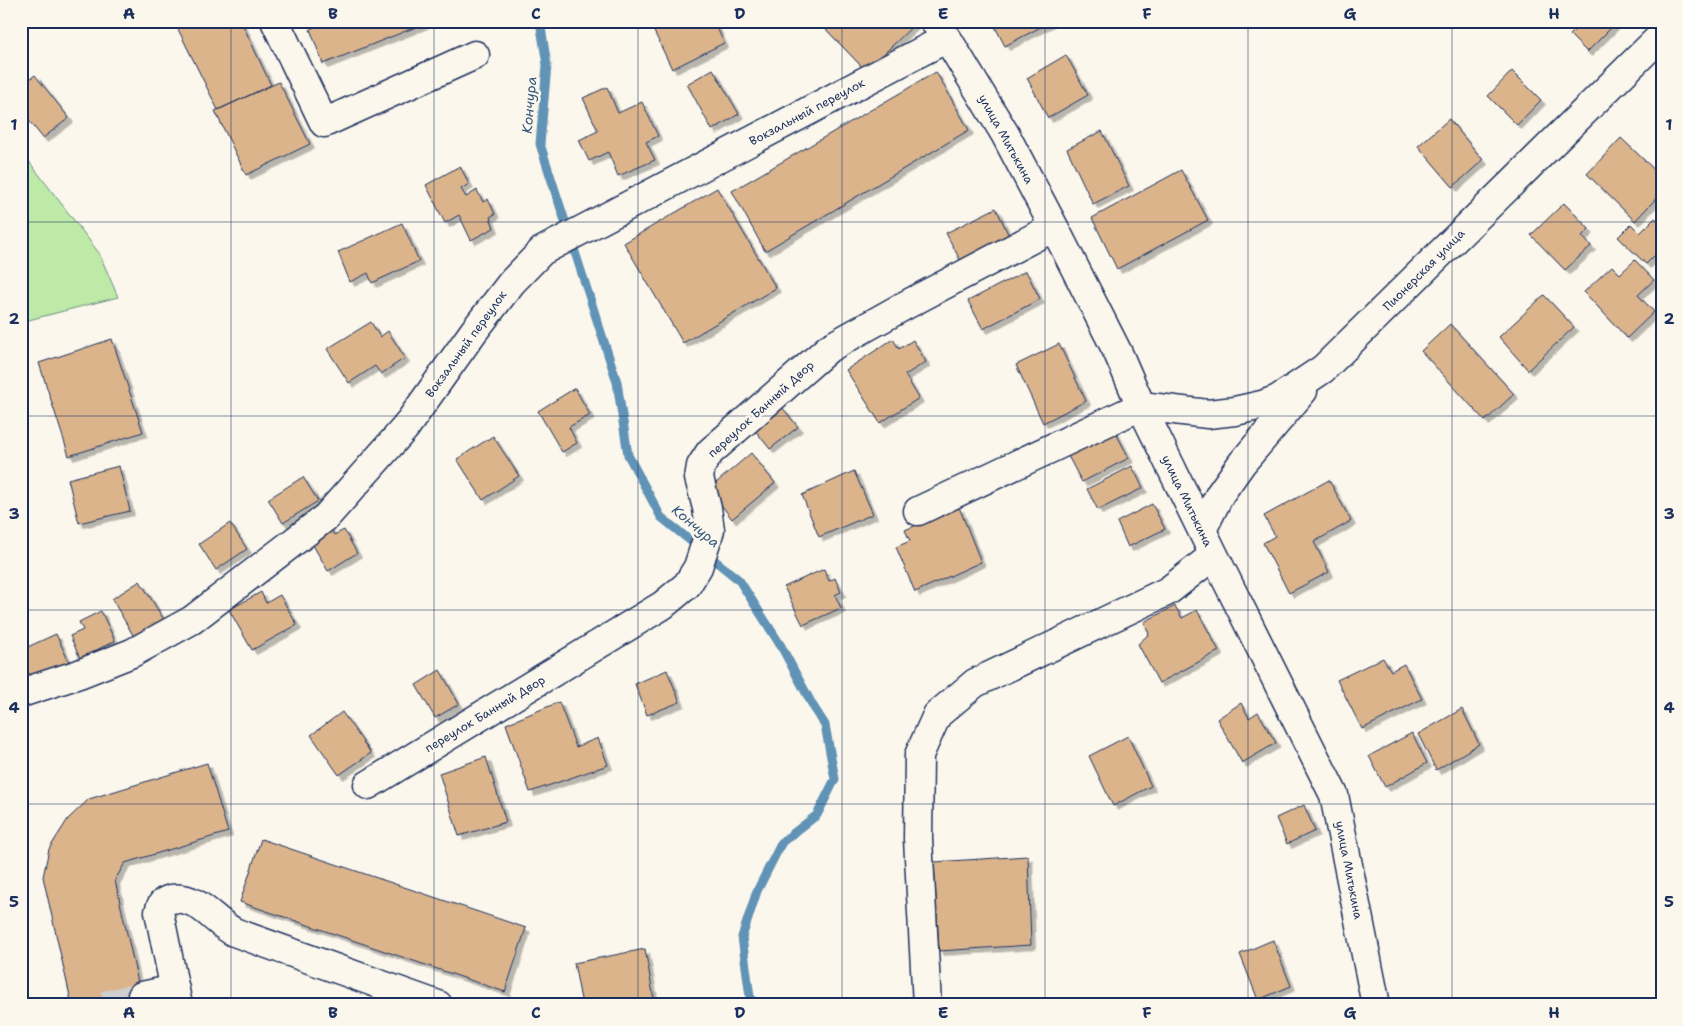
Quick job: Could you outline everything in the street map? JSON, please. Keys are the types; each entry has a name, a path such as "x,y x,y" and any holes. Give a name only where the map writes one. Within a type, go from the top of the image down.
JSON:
{"street":[{"path":"275,21 324,123 475,55"},
{"path":"1659,21 1662,25"},
{"name":"Вокзальный переулок","path":"21,693 79,674 132,653 192,620 326,517 405,428 484,317 512,282 542,251 607,218 941,30"},
{"name":"улица Митькина","path":"941,30 1005,134 1054,227 1118,353 1141,406 1334,795 1376,1005"},
{"name":"Пионерская улица","path":"1141,406 1208,414 1235,411 1278,399 1323,369 1662,35"},
{"name":"переулок Банный Двор","path":"368,785 663,605 687,585 698,567 710,530 707,508 699,478 701,466 710,452 727,436 829,348 1054,227"},
{"path":"1202,530 1220,494 1242,463 1268,430 1323,369"},
{"path":"918,511 1141,406"},
{"path":"927,1005 918,839 919,755 937,714 974,683 1168,591 1214,555"},
{"path":"142,996 176,997 159,912 161,904 167,900 178,898 187,899 234,932 438,1005"}],"green space":[{"path":"21,151 99,253 118,297 21,322"}],"building":[{"path":"174,21 241,21 271,85 218,110"},
{"path":"329,21 431,21 323,64 310,29"},
{"path":"649,21 714,21 724,43 672,69"},
{"path":"818,21 918,21 866,71"},
{"path":"992,21 1050,21 1050,22 1005,46"},
{"path":"1584,21 1618,21 1587,52 1570,35"},
{"path":"1066,55 1088,95 1048,118 1027,78"},
{"path":"713,69 739,114 712,130 687,84"},
{"path":"1512,71 1541,100 1517,125 1488,96"},
{"path":"936,72 969,130 765,251 732,191"},
{"path":"35,75 69,118 43,138 21,111 21,86"},
{"path":"279,82 310,144 246,175 215,111"},
{"path":"607,87 618,113 642,102 658,136 646,142 655,160 618,176 608,152 589,161 579,140 598,131 583,98"},
{"path":"1449,119 1483,160 1453,187 1418,146"},
{"path":"1102,131 1129,186 1093,204 1067,149"},
{"path":"1621,138 1662,177 1662,192 1635,221 1587,174"},
{"path":"460,166 469,184 461,189 466,197 477,190 483,202 488,199 495,214 490,217 494,228 471,240 459,215 445,223 426,185"},
{"path":"1181,170 1208,220 1117,269 1092,218"},
{"path":"717,188 776,288 683,343 624,243"},
{"path":"1564,203 1589,229 1582,236 1591,246 1565,270 1531,235"},
{"path":"996,208 1009,236 960,260 946,233"},
{"path":"1655,218 1662,224 1662,263 1654,256 1646,264 1618,237 1631,224 1640,233"},
{"path":"402,223 419,261 372,283 368,273 350,282 338,252"},
{"path":"1635,260 1654,280 1638,295 1654,312 1627,338 1584,292 1612,266 1620,274"},
{"path":"1026,271 1040,299 983,329 968,301"},
{"path":"1544,295 1574,327 1528,370 1499,337"},
{"path":"371,322 380,337 388,331 405,358 381,374 375,366 349,383 327,349"},
{"path":"1450,324 1514,394 1485,421 1421,351"},
{"path":"112,339 143,432 69,456 39,363"},
{"path":"893,339 899,349 913,340 926,362 905,375 919,398 880,423 846,370"},
{"path":"1059,344 1086,401 1043,423 1016,365"},
{"path":"575,388 590,415 569,427 577,443 562,452 538,411"},
{"path":"782,407 798,427 770,449 754,429"},
{"path":"1115,431 1129,458 1082,482 1068,456"},
{"path":"493,436 519,476 483,500 457,459"},
{"path":"751,453 775,483 732,519 709,489"},
{"path":"119,466 130,511 79,523 68,479"},
{"path":"1132,466 1143,488 1098,510 1087,489"},
{"path":"854,471 873,514 819,537 802,495"},
{"path":"303,477 318,501 283,523 268,499"},
{"path":"1329,480 1351,521 1314,542 1329,572 1289,593 1263,543 1275,536 1264,516"},
{"path":"1152,504 1165,529 1128,547 1117,522"},
{"path":"959,507 981,562 915,592 896,547 910,541 905,530"},
{"path":"230,523 247,549 216,570 199,544"},
{"path":"330,527 334,535 344,530 357,553 328,571 310,540"},
{"path":"824,569 829,581 835,578 841,592 835,595 841,608 803,625 784,587"},
{"path":"140,581 166,623 137,642 112,599"},
{"path":"261,592 266,603 280,595 297,625 252,650 229,610"},
{"path":"1175,606 1182,618 1197,610 1219,651 1159,683 1138,644 1149,634 1144,622"},
{"path":"101,611 115,641 80,658 70,636 83,630 79,622"},
{"path":"56,634 69,662 32,680 21,659 21,650"},
{"path":"1383,658 1391,671 1404,664 1422,699 1362,729 1337,680"},
{"path":"440,670 459,704 435,718 416,685"},
{"path":"667,670 680,702 647,715 635,684"},
{"path":"559,702 576,747 598,738 608,765 530,792 506,724"},
{"path":"1241,703 1249,718 1258,712 1276,743 1242,763 1217,719"},
{"path":"1462,709 1479,744 1436,770 1418,734"},
{"path":"342,712 371,753 339,775 311,735"},
{"path":"1412,733 1427,763 1385,787 1369,756"},
{"path":"1128,736 1151,786 1113,806 1089,756"},
{"path":"486,757 506,822 459,836 439,773"},
{"path":"207,763 228,832 125,863 115,880 143,1005 72,1005 43,877 49,849 68,819 89,799"},
{"path":"1304,805 1315,831 1287,844 1276,818"},
{"path":"261,839 526,928 505,992 240,902"},
{"path":"1028,856 1031,945 939,951 934,862"},
{"path":"1273,940 1291,986 1258,1000 1240,954"},
{"path":"645,949 655,1005 582,1005 574,963"}],"waterway":[{"name":"Кончура","path":"540,21 547,65 540,144 617,382 628,455 661,517 739,580 781,646 825,725 835,779 817,815 782,842 757,891 742,937 750,997 757,1005"}],"tunnel":[{"path":"104,1005 142,996"}]}
